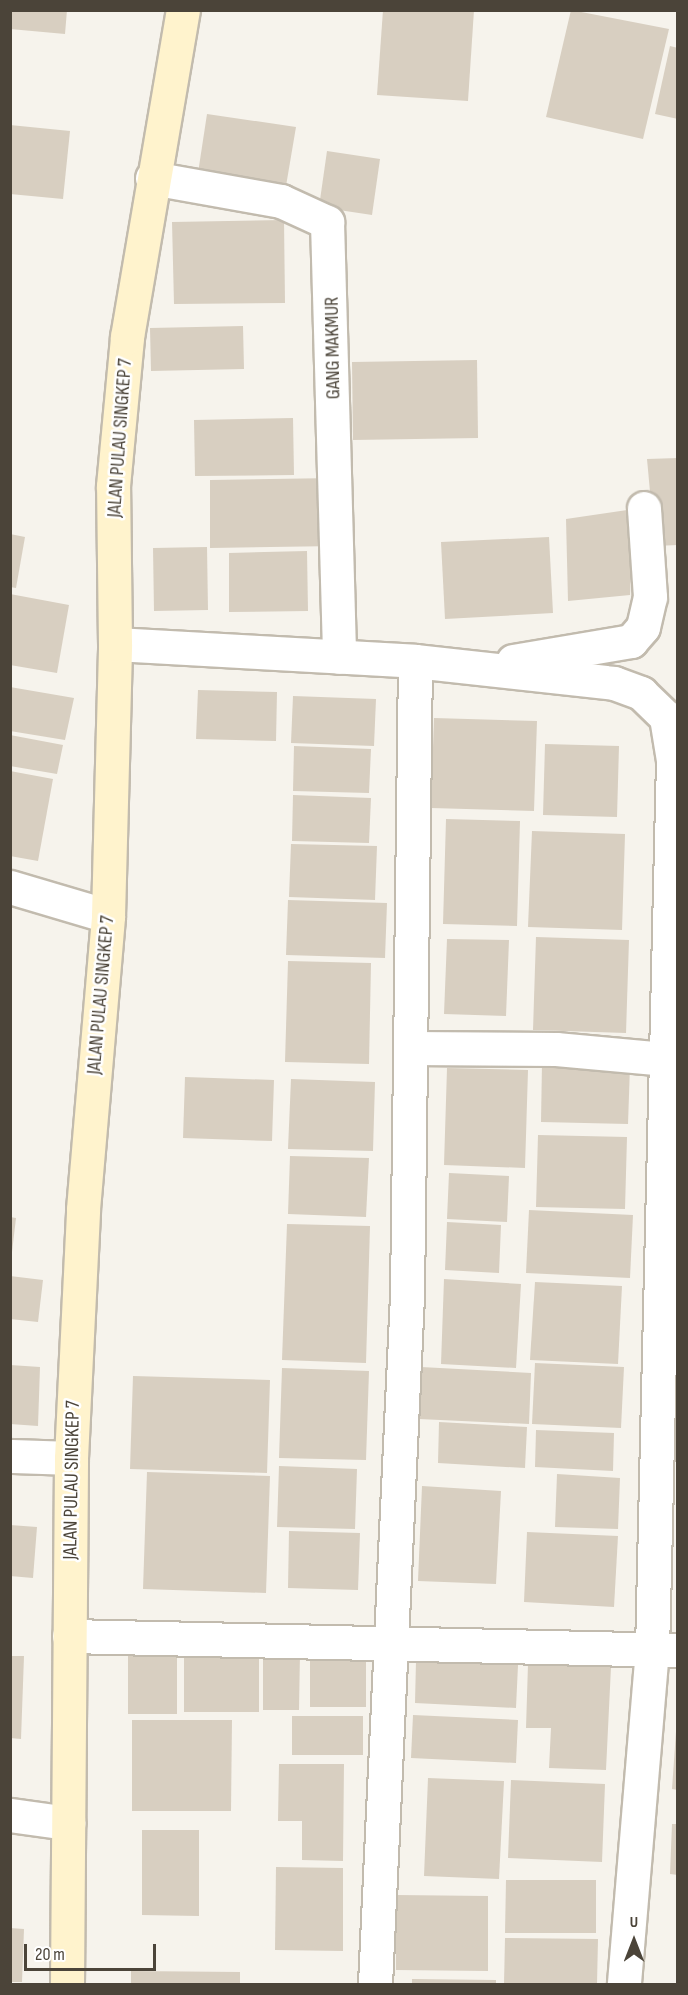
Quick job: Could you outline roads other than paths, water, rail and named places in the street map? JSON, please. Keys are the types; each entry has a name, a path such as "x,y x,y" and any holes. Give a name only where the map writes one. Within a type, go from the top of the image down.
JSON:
{"street":[{"name":"JALAN PULAU SINGKEP 7","path":"67,1984 71,1458 83,1209 108,916 116,644 112,486 152,178 183,10"},
{"name":"GANG MAKMUR","path":"152,178 281,201 327,222 339,657"},
{"path":"472,668 631,641 643,627 650,597 644,508"},
{"path":"116,644 415,661 614,683 641,693 666,717 673,759 665,1649 624,1984"},
{"path":"375,1984 392,1640 410,1048 415,661"},
{"path":"10,887 108,916"},
{"path":"410,1048 556,1049 672,1058"},
{"path":"10,1456 71,1458"},
{"path":"69,1636 392,1640 665,1649"},
{"path":"10,1815 68,1823"}]}
